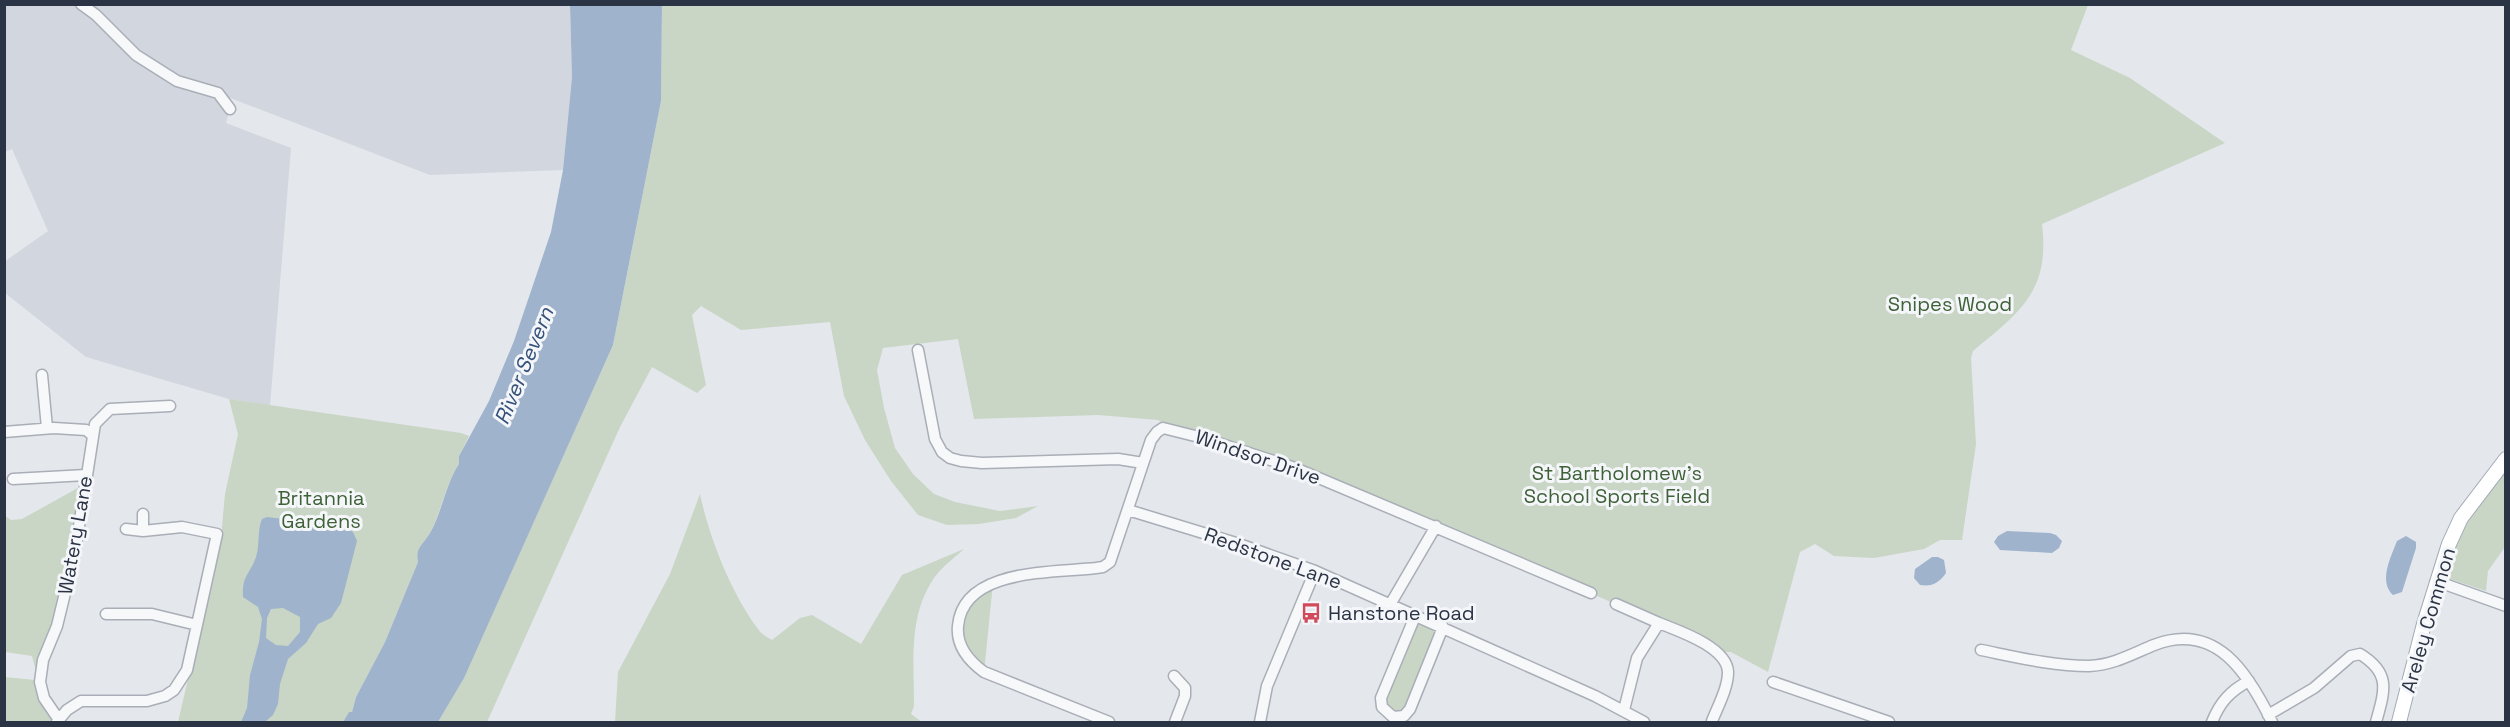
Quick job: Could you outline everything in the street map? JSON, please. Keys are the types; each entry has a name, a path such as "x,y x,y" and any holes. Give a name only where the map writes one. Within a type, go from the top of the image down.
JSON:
{"main road":[{"name":"Areley Common","path":"2399,723 2436,581 2449,544 2462,518 2505,459"}],"street":[{"path":"81,4 96,15 136,55 177,81 218,93 230,109"},
{"path":"918,350 935,439 942,452 950,458 982,463 1118,459 1143,463"},
{"path":"42,375 47,428"},
{"name":"Watery Lane","path":"58,721 44,698 40,682 43,660 57,626 75,552 95,424 110,409 170,406"},
{"path":"4,432 47,428 86,430 92,435"},
{"name":"Windsor Drive","path":"1109,723 984,672 965,654 957,632 959,619 966,603 981,589 993,583 1013,577 1107,565 1110,562 1151,440 1163,428 1295,468 1591,593"},
{"path":"13,479 86,475"},
{"name":"Redstone Lane","path":"1128,510 1236,543 1315,571 1416,614 1624,710 1644,723"},
{"path":"143,514 143,531"},
{"path":"1391,603 1436,526"},
{"path":"58,721 66,710 81,701 147,701 165,696 174,690 187,670 217,534 182,527 143,531 126,529"},
{"path":"1260,723 1267,686 1315,571"},
{"path":"2436,581 2505,606"},
{"path":"1616,604 1699,641 1722,658 1728,669 1727,681 1712,721"},
{"path":"106,614 152,614 197,625"},
{"path":"1416,614 1381,698 1382,707 1393,717 1404,716 1410,709 1443,627"},
{"path":"1624,710 1637,658 1659,623"},
{"path":"1981,650 2029,660 2089,666 2116,662 2166,641 2189,638 2214,645 2228,656 2249,681 2270,719 2314,688 2351,656 2360,654 2376,665 2384,677 2376,723"},
{"path":"1174,676 1185,688 1185,696 1175,723"},
{"path":"1773,681 1885,722"},
{"path":"2212,723 2219,705 2232,690 2249,681"}],"shaded area":[{"path":"5,5 570,5 572,77 563,170 430,175 220,94 230,109 226,123 291,148 270,406 229,399 86,357 5,293 4,262 48,231 12,149 5,152"}],"green space":[{"path":"662,5 2088,5 2071,50 2130,78 2225,143 2042,224 2043,247 2036,283 2018,311 1973,351 1971,358 1976,444 1962,540 1940,540 1924,549 1874,558 1834,556 1815,544 1800,552 1768,672 1731,652 1724,652 1717,644 1688,628 1685,634 1349,489 1172,429 1158,420 1098,415 974,419 958,339 883,348 877,370 884,408 895,448 913,474 934,494 955,502 1000,511 1038,506 1016,518 979,524 947,525 918,515 891,481 865,440 844,396 830,322 741,330 701,306 692,315 706,385 697,393 652,367 620,427 487,722 438,722 464,677 613,345 661,101"},
{"name":"Britannia Gardens","path":"229,399 469,436 459,456 459,464 434,525 419,549 418,562 385,642 356,697 352,712 349,712 343,722 178,722 221,538 225,494 238,434"},
{"path":"2505,471 2505,547 2488,571 2486,591 2450,579 2448,566 2450,552 2466,522"},
{"path":"85,484 76,543 40,682 57,722 5,722 5,677 35,680 36,671 32,656 5,652 4,515 11,520 22,519"},
{"path":"700,494 715,546 730,582 759,631 772,640 800,618 812,615 861,644 902,575 964,549 934,578 920,608 916,624 913,656 914,706 911,714 922,722 615,722 618,672 670,574"},
{"path":"993,583 984,672 965,654 959,619 962,608"},
{"path":"1420,623 1432,628 1435,634 1406,708 1400,713 1388,710 1385,701 1414,629"}],"water":[{"name":"River Severn","path":"570,5 662,5 661,101 613,345 464,678 438,722 343,722 349,712 352,712 356,697 385,642 418,562 419,549 434,525 459,464 459,456 489,401 514,341 551,232 563,170 572,77"},
{"path":"267,517 343,526 353,532 357,541 341,603 331,618 318,624 306,643 288,659 280,684 278,704 273,715 265,722 241,722 247,708 250,675 259,642 262,619 258,607 243,597 243,590 245,580 256,557 262,519","holes":["283,608 300,617 300,632 288,646 276,645 266,638 267,618 271,609"]},
{"path":"2007,531 2050,533 2062,541 2059,548 2052,553 2000,550 1994,542 1998,536"},
{"path":"2406,536 2416,542 2416,548 2402,592 2393,595 2386,583 2387,569 2397,541"},
{"path":"1932,557 1944,560 1946,573 1935,584 1920,585 1914,578 1915,569"}],"place":[{"name":"Hanstone Road","path":"1311,613"}],"park label":[{"name":"Snipes Wood","path":"1950,304"},
{"name":"St Bartholomew's School Sports Field","path":"1617,484"}]}
